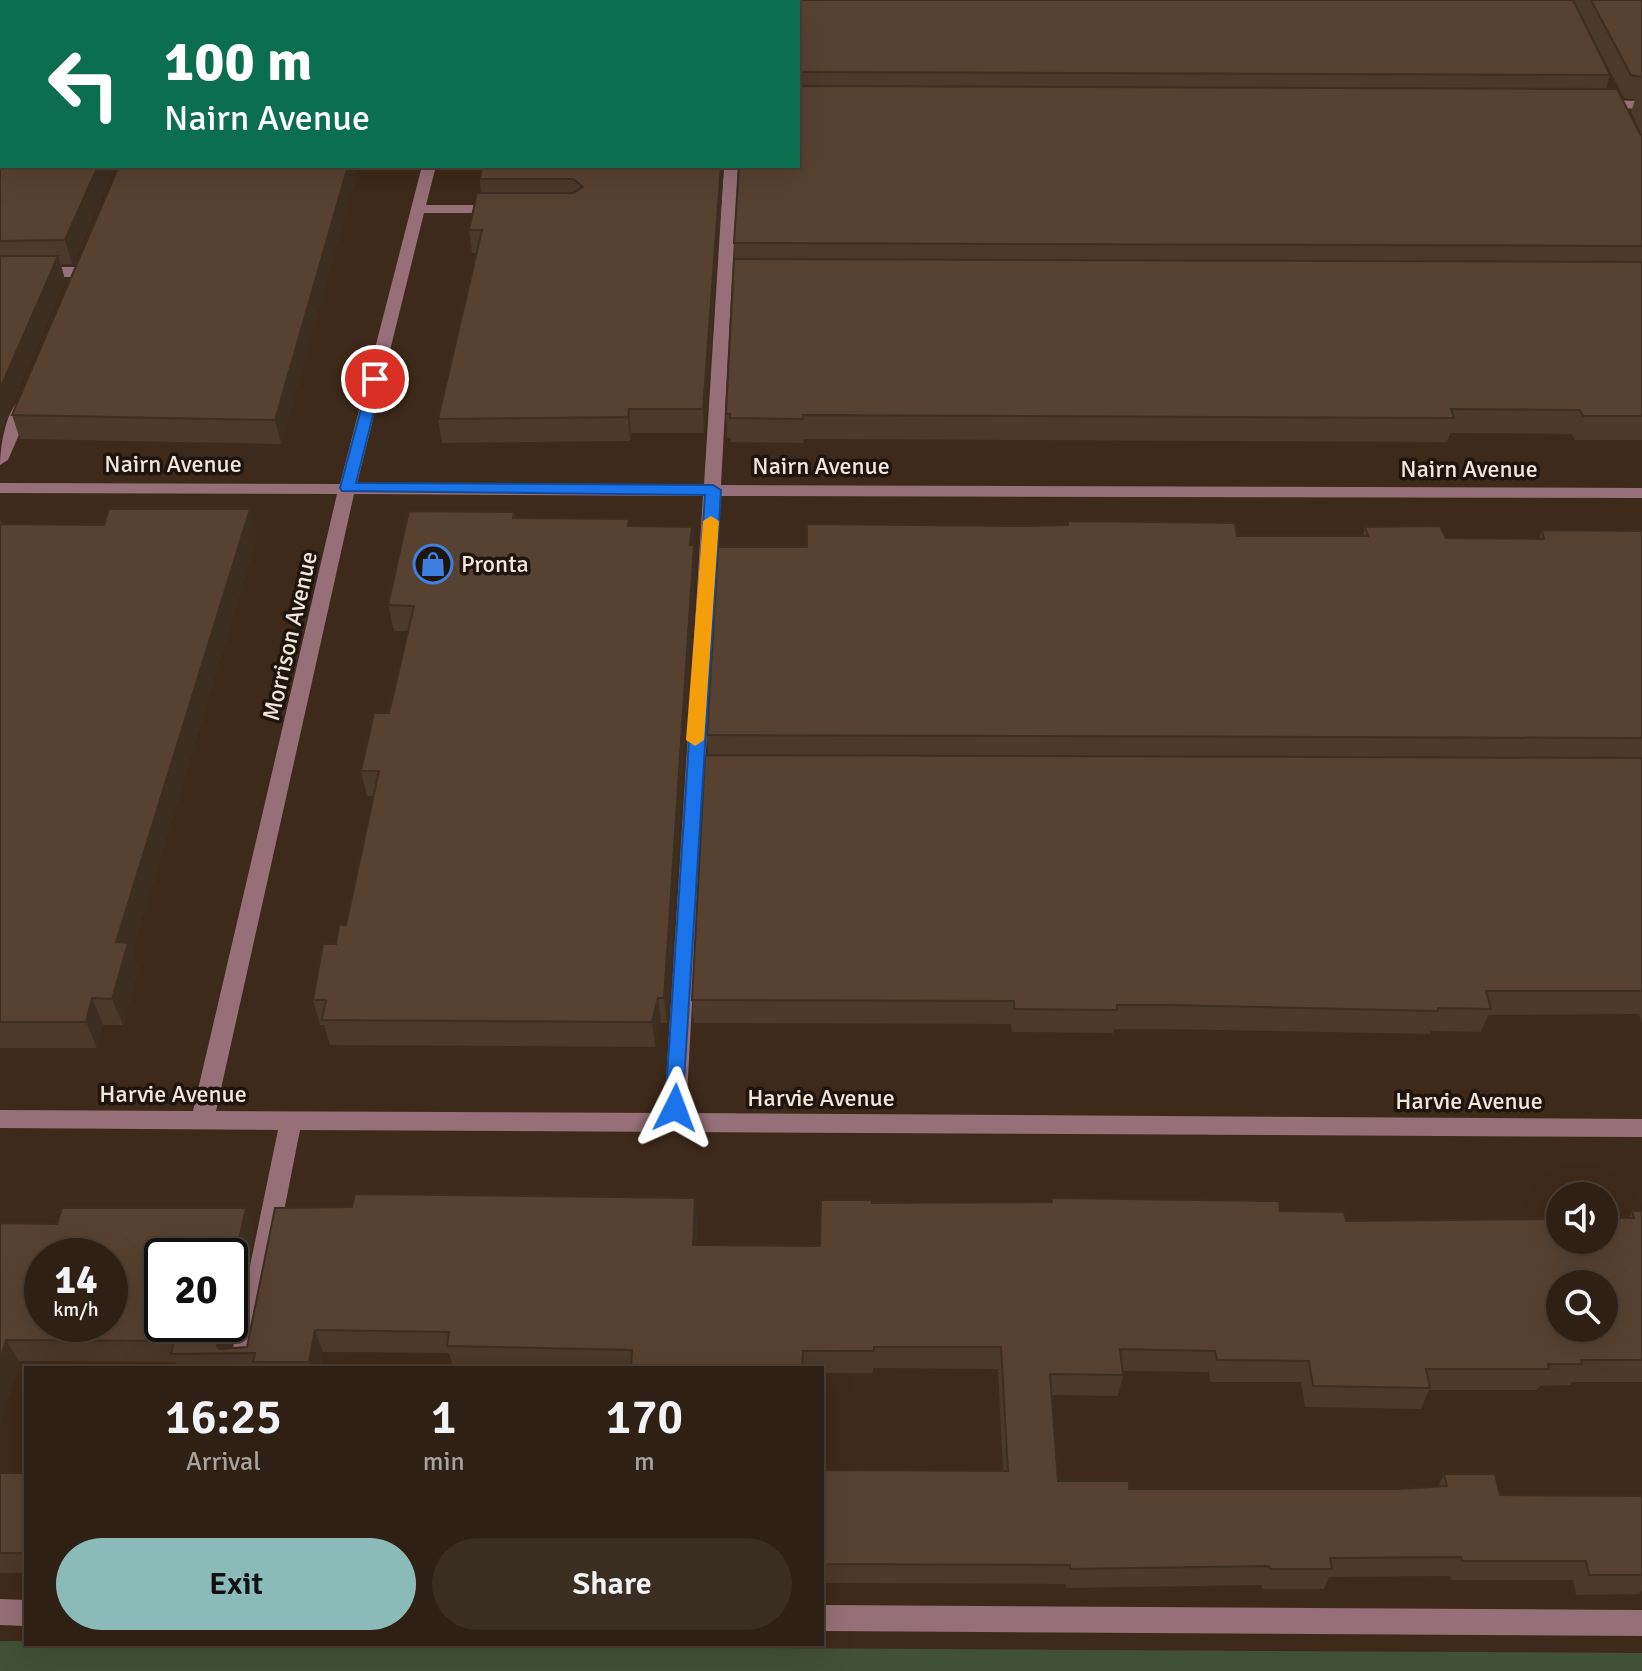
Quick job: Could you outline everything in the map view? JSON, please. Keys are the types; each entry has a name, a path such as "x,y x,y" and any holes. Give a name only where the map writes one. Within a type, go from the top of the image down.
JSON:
{"street":[{"path":"1577,104 1612,98 1642,105"},
{"path":"1612,98 1624,121"},
{"name":"Morrison Avenue","path":"203,1118 347,488 428,168"},
{"path":"674,1125 701,769 713,490 732,275 731,168"},
{"path":"418,209 518,209"},
{"path":"0,272 81,272"},
{"path":"0,460 31,387"},
{"name":"Nairn Avenue","path":"0,488 1642,493"},
{"name":"Harvie Avenue","path":"0,1119 1642,1128"},
{"path":"241,1366 291,1121"},
{"path":"0,1612 24,1613"},
{"path":"824,1618 1642,1623"}],"green space":[{"path":"0,1641 24,1641 24,1646 1642,1653 1642,1671 0,1671"}],"building":[{"path":"800,0 1573,0 1610,75 800,72"},
{"path":"1591,0 1642,0 1642,77 1631,75"},
{"path":"800,86 1617,89 1642,136 1642,246 734,243 739,168 800,168"},
{"path":"0,168 97,168 65,240 0,241"},
{"path":"118,168 347,168 275,420 12,415"},
{"path":"482,168 721,168 703,409 629,409 628,417 438,419 482,230 469,230 477,193 573,193 583,187 573,179 480,179"},
{"path":"0,256 58,256 0,389"},
{"path":"734,259 1642,262 1642,416 1583,416 1580,410 1451,409 1454,418 803,415 803,419 730,418 730,414 726,414"},
{"path":"109,509 250,509 116,942 128,943 112,999 92,998 86,1022 0,1022 0,524 104,525"},
{"path":"409,511 514,512 513,518 629,519 628,526 692,527 690,545 694,545 664,998 658,998 652,1022 322,1020 326,1000 313,1000 323,944 336,944 339,925 346,925 379,771 361,771 374,713 389,713 414,606 388,605"},
{"path":"1068,521 1235,523 1237,536 1368,536 1365,527 1440,526 1446,538 1544,539 1542,530 1642,531 1642,738 707,735 718,547 807,547 807,524 1023,526 1068,525"},
{"path":"705,755 1642,758 1642,991 1486,991 1491,1009 1438,1008 1438,1011 1170,1005 1117,1005 1117,1010 1014,1009 1014,1001 692,1000"},
{"path":"355,1194 695,1198 693,1245 820,1246 821,1200 872,1200 872,1203 1052,1202 1051,1198 1279,1201 1280,1211 1344,1212 1346,1221 1546,1219 1546,1254 1618,1254 1618,1218 1634,1218 1632,1211 1642,1211 1642,1360 1581,1360 1582,1364 1548,1364 1549,1369 1426,1369 1430,1388 1313,1386 1309,1361 1217,1360 1215,1351 1120,1349 1123,1375 1050,1374 1058,1481 1129,1481 1129,1489 1397,1489 1447,1486 1444,1474 1495,1474 1500,1495 1642,1496 1642,1575 1589,1575 1586,1561 1462,1561 1461,1557 1330,1558 1332,1569 1270,1569 1269,1566 1070,1569 1070,1565 824,1564 824,1470 1008,1471 1001,1347 874,1347 874,1351 803,1351 802,1366 631,1366 632,1350 447,1346 449,1332 315,1330 309,1362 253,1362 255,1353 171,1354 174,1342 218,1342 220,1349 247,1347 275,1208 352,1207"},
{"path":"62,1208 246,1208 240,1238 144,1238 144,1341 128,1341 128,1238 24,1238 24,1340 6,1340 0,1361 0,1223 57,1224"},
{"path":"0,1473 24,1473 24,1553 0,1553"}],"slow traffic":[{"path":"695,740 711,521"}],"place":[{"name":"Pronta","path":"433,564"}],"route":[{"path":"375,379 347,488 713,490 693,769 675,1108"}]}
